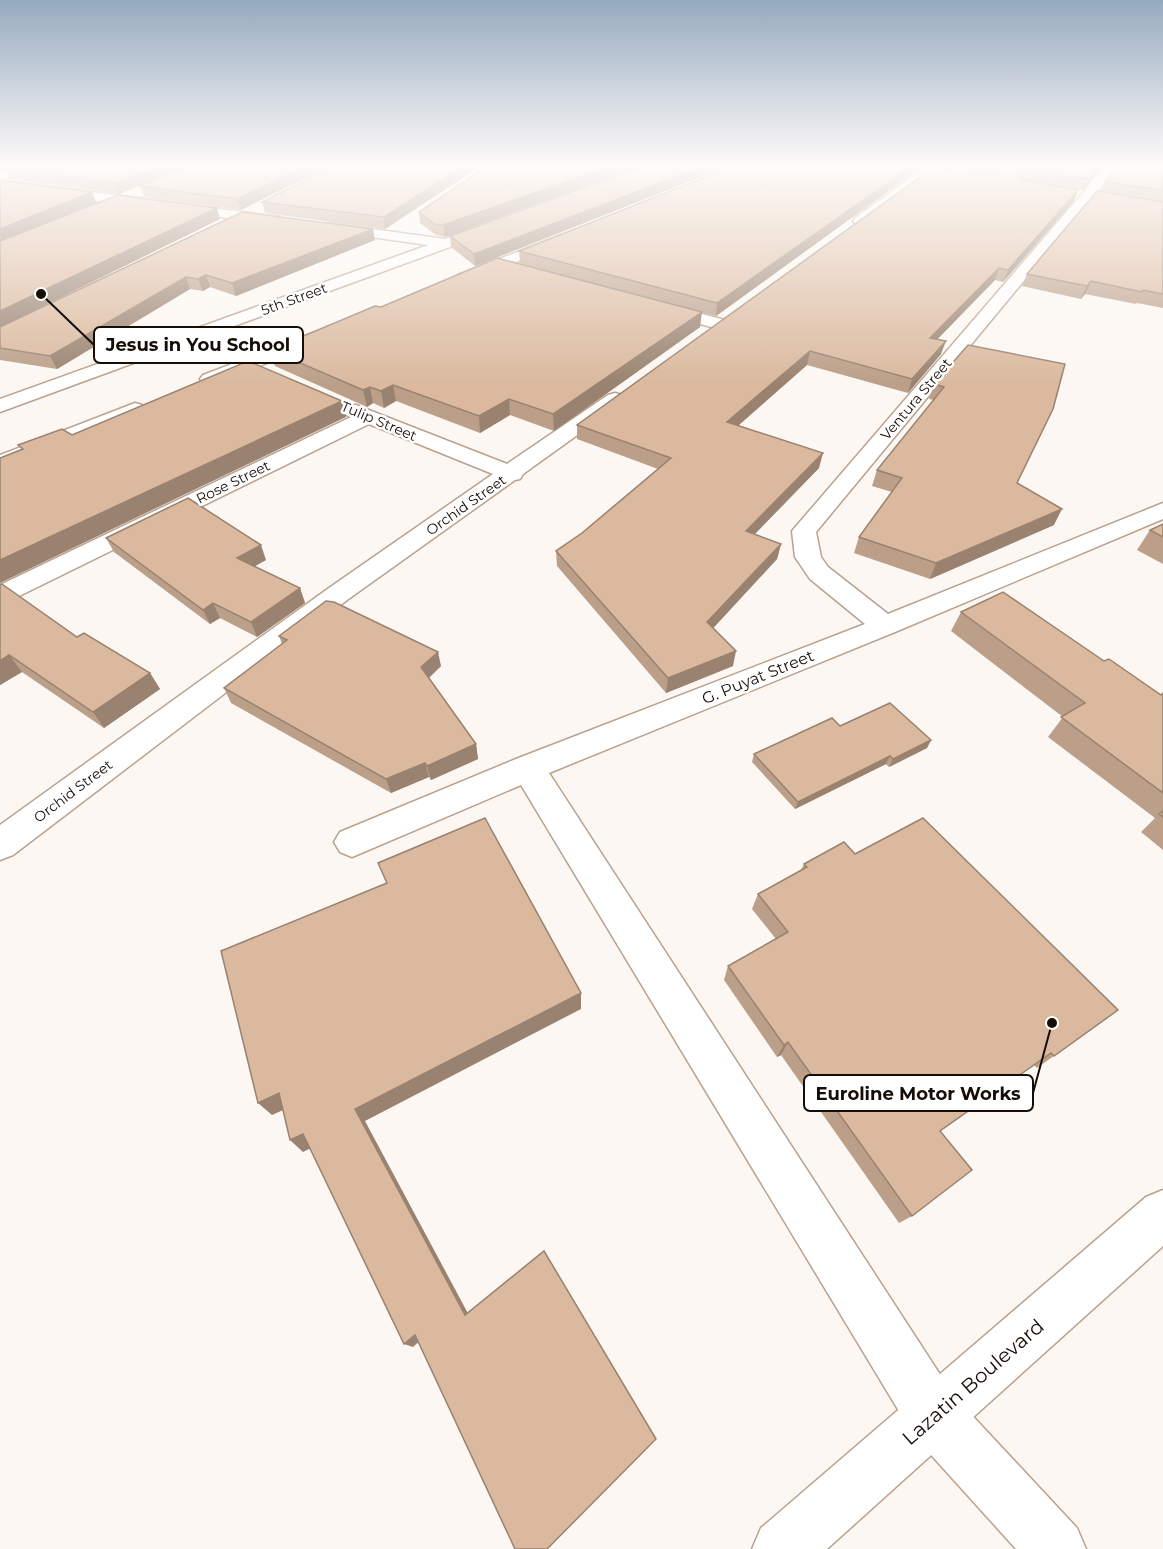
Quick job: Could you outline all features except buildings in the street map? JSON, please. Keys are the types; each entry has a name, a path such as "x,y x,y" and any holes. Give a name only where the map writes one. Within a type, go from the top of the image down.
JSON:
{"main road":[{"path":"424,239 475,247"},
{"name":"5th Street","path":"0,406 457,239"},
{"path":"443,286 561,239"},
{"name":"Ventura Street","path":"885,626 819,573 808,557 804,531 1044,239"},
{"path":"641,303 719,324"},
{"path":"194,385 335,329"},
{"path":"248,363 270,373"},
{"name":"Orchid Street","path":"0,844 338,594 512,474 634,385"},
{"name":"Tulip Street","path":"335,402 512,474"},
{"path":"0,463 151,403"},
{"name":"Rose Street","path":"0,595 368,417"},
{"name":"G. Puyat Street","path":"352,842 528,768 885,626 1163,510"},
{"path":"528,768 934,1416 1056,1549"},
{"name":"Lazatin Boulevard","path":"782,1549 1163,1214"}],"place":[{"name":"Jesus in You School","path":"41,294"},
{"name":"Euroline Motor Works","path":"1052,1023"}]}
